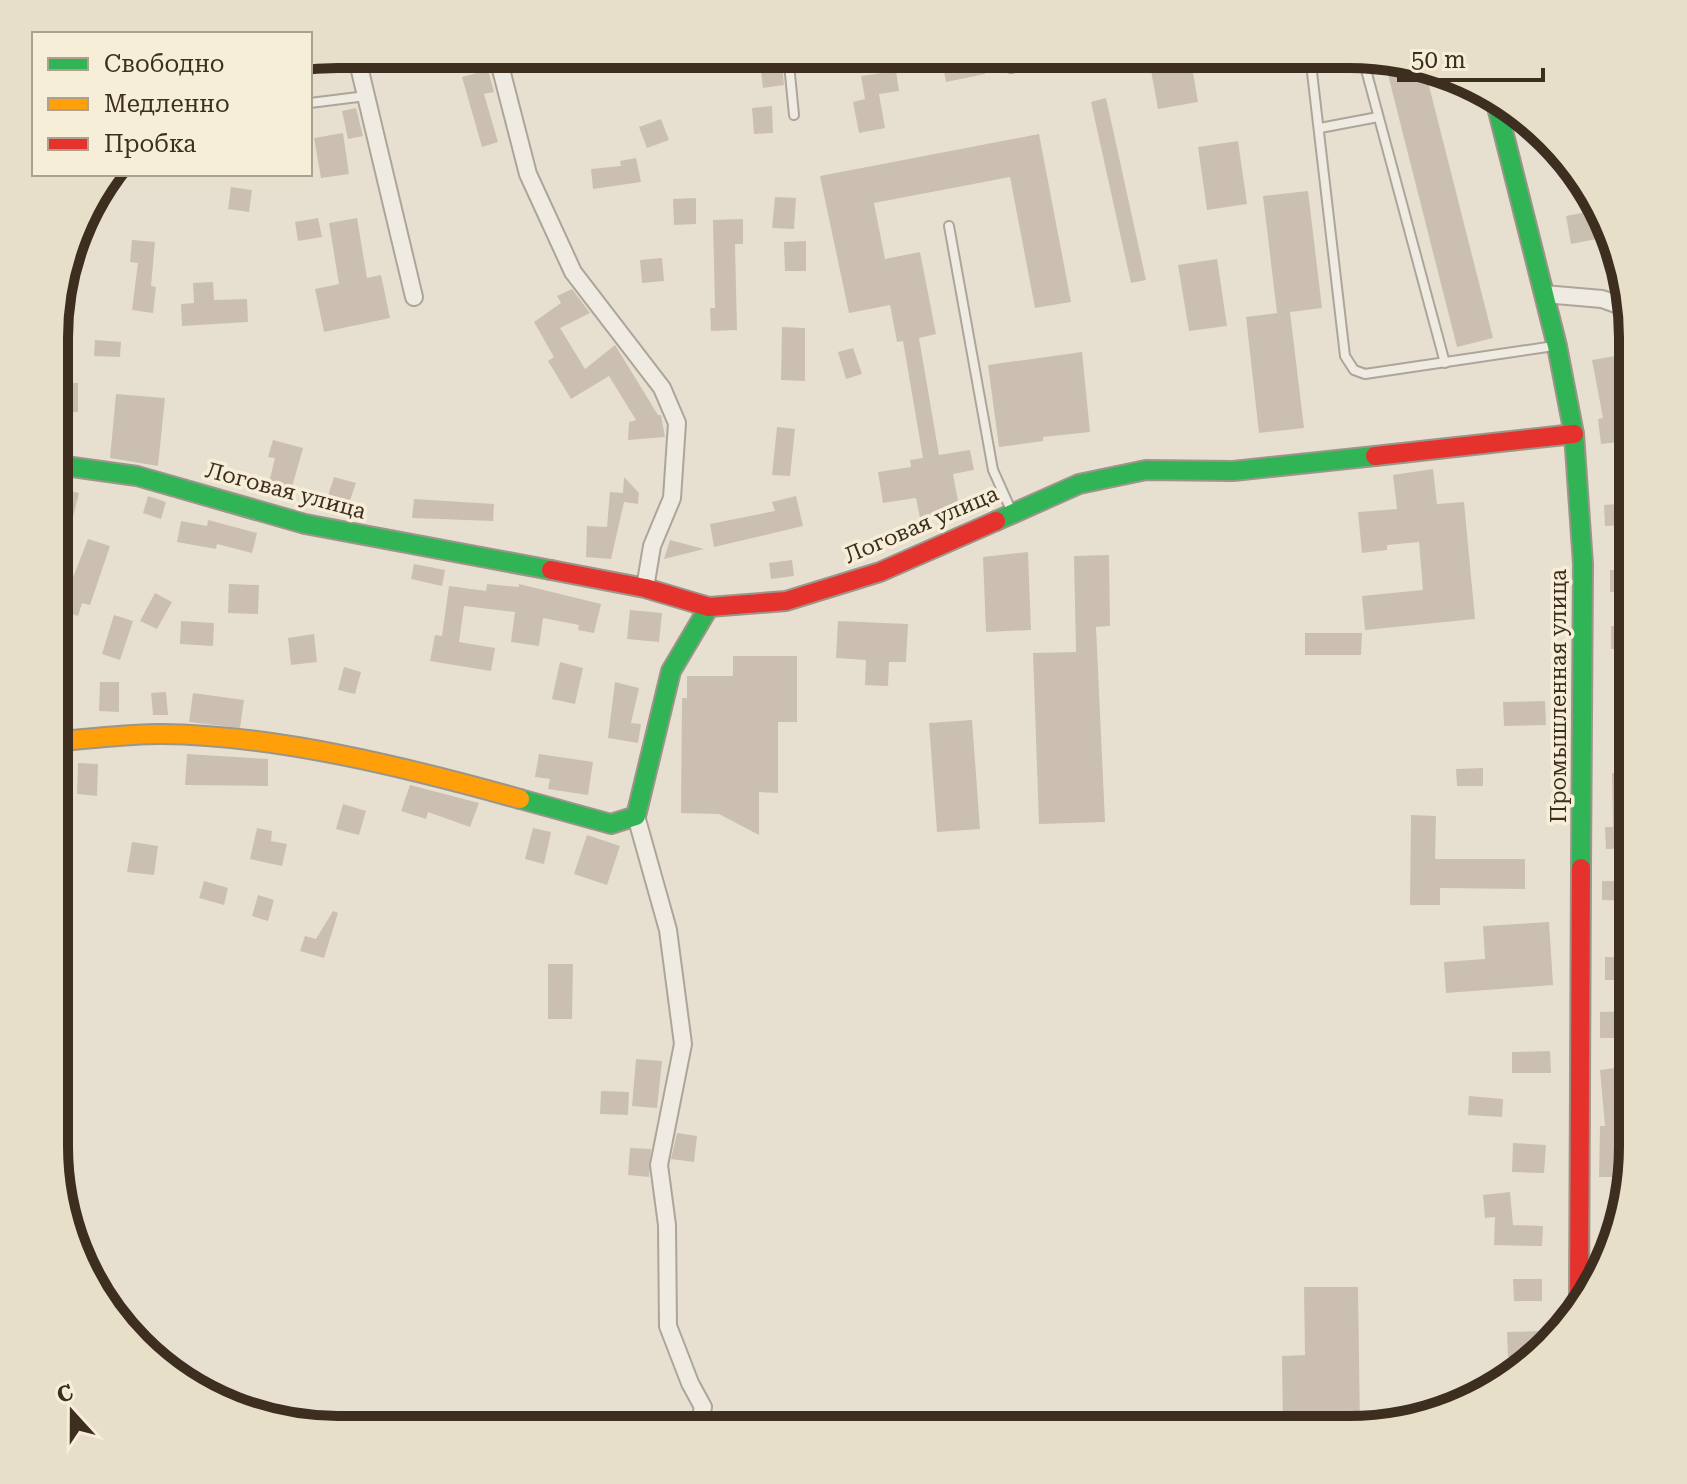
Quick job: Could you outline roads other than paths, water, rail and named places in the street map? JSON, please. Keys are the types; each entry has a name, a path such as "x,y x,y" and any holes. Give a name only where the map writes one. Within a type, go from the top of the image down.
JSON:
{"street":[{"path":"360,69 414,297"},
{"path":"501,69 528,174 573,272 662,388 677,423 672,498 652,546 645,588"},
{"name":"Промышленная улица","path":"1498,113 1557,346 1574,434 1583,592 1579,1287"},
{"path":"1544,294 1602,299 1617,304"},
{"name":"Логовая улица","path":"68,466 137,476 305,524 645,588 709,607 786,601 880,572 1011,511 1079,484 1146,470 1233,471 1574,434"},
{"path":"701,1416 703,1407 690,1383 668,1326 667,1225 659,1165 683,1044 668,930 636,816 671,671 709,607"},
{"path":"68,740 161,734 286,746 445,778 583,819 611,824 636,816"}],"lane":[{"path":"789,69 794,115"},
{"path":"1312,69 1345,356 1354,370 1365,374 1557,346"},
{"path":"1366,69 1445,363"},
{"path":"312,103 366,96"},
{"path":"1320,128 1378,117"},
{"path":"949,226 993,470 1011,511"}]}
